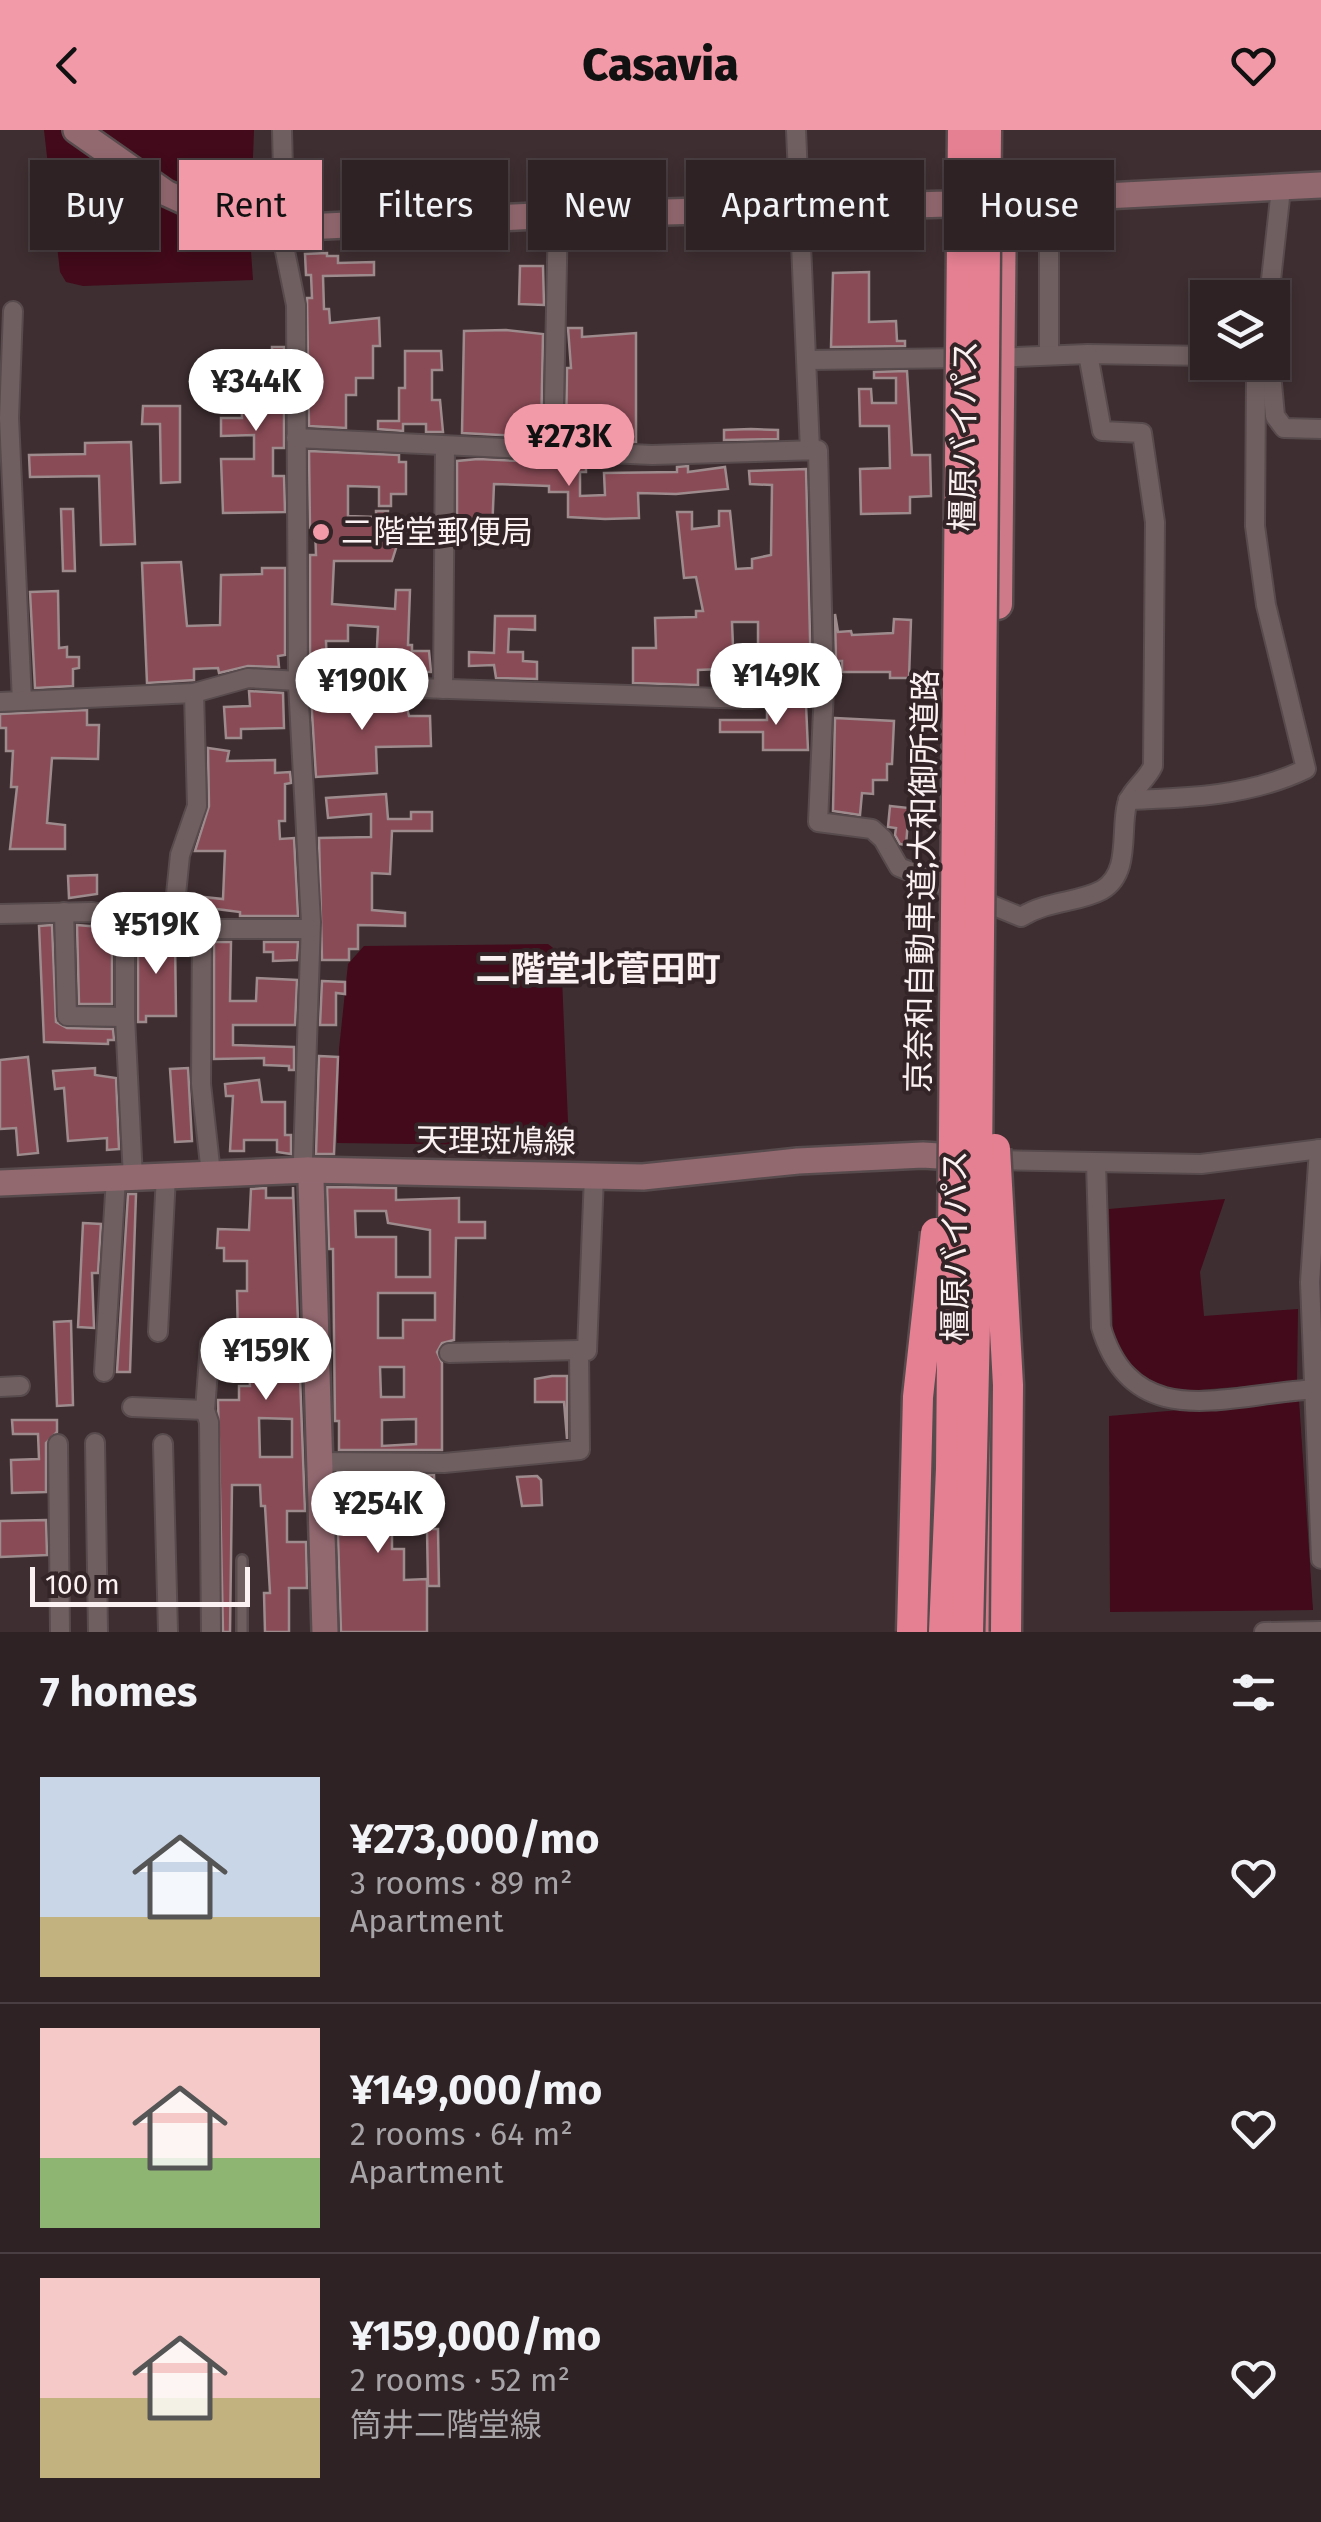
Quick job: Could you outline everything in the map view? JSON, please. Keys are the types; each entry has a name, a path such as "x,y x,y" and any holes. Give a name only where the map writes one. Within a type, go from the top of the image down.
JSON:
{"highway":[{"name":"京奈和自動車道;大和御所道路","path":"944,1632 951,1468 963,130"},
{"name":"京奈和自動車道;大和御所道路","path":"968,1632 973,1518 986,130"},
{"name":"橿原バイパス","path":"929,1632 942,1368 947,1156 948,250"},
{"name":"橿原バイパス","path":"985,1632 1000,250"},
{"path":"912,1632 918,1397 943,1177 957,830"},
{"path":"979,962 1006,1312 1006,1632"}],"main road":[{"path":"76,130 179,199"},
{"path":"1114,196 1321,185"},
{"path":"322,224 528,215"},
{"name":"天理斑鳩線","path":"0,1183 308,1170 643,1176 798,1162 947,1156 990,1160"},
{"path":"308,1170 326,1632"}],"street":[{"path":"279,160 282,130"},
{"path":"796,130 798,160"},
{"path":"1271,280 1278,186"},
{"path":"279,250 296,305 298,682 310,928 303,1160 308,1170"},
{"path":"554,451 557,250"},
{"path":"804,250 810,450"},
{"path":"1049,250 1049,355"},
{"path":"12,311 9,418 22,702"},
{"path":"296,438 652,455 818,450 824,690 818,822 872,830 883,839 898,867 1022,917 1042,904 1104,889 1120,867 1128,800 1148,779 1154,766 1155,522 1142,433 1102,431 1088,354"},
{"path":"808,360 1190,356"},
{"path":"1128,800 1210,797 1270,784 1306,769 1266,605 1255,526 1256,380"},
{"path":"1274,380 1275,416 1284,428 1321,429"},
{"path":"444,689 445,447"},
{"path":"0,702 194,693 248,678 750,699 824,690"},
{"path":"173,924 180,855 197,806 194,693"},
{"path":"0,914 64,912 124,916 202,929 310,928"},
{"path":"64,912 67,1016 125,1018"},
{"path":"104,1372 125,1178 124,916"},
{"path":"202,929 201,1084 211,1174"},
{"path":"990,1160 1201,1164 1320,1150 1310,1282 1321,1559"},
{"path":"1096,1163 1101,1327 1108,1352 1129,1380 1152,1396 1179,1402 1316,1389"},
{"path":"158,1332 166,1176"},
{"path":"449,1353 587,1351 594,1176"},
{"path":"210,1344 204,1410 210,1422 211,1632"},
{"path":"318,1462 444,1463 580,1450 580,1350"},
{"path":"0,1387 20,1386"},
{"path":"132,1407 204,1410"},
{"path":"96,1443 98,1632"},
{"path":"58,1444 60,1632"},
{"path":"163,1444 168,1632"},
{"path":"1264,1632 1321,1631"}],"lane":[{"path":"242,1560 242,1632"}],"shaded area":[{"path":"44,130 254,130 253,160 179,160 179,250 251,250 253,280 83,286 66,282 60,272 58,250 159,250 159,160 47,160"},
{"path":"548,944 561,954 569,1146 337,1143 339,1049 348,964 364,946"},
{"path":"1225,1199 1200,1272 1204,1316 1298,1309 1297,1382 1173,1392 1142,1378 1116,1348 1109,1209"},
{"path":"1299,1400 1313,1610 1110,1612 1109,1416"}],"building":[{"path":"305,254 338,256 338,263 374,262 374,275 323,276 324,309 329,309 330,323 379,318 380,346 373,346 373,378 356,378 356,395 346,395 346,428 309,426 307,298 312,298"},
{"path":"520,266 543,266 544,305 519,304"},
{"path":"869,272 869,322 896,321 897,341 905,341 905,346 831,347 833,273"},
{"path":"568,328 582,328 582,337 636,333 636,442 623,441 623,428 586,428 586,439 566,438 567,368 571,368"},
{"path":"464,331 543,334 541,437 462,433"},
{"path":"272,347 284,347 284,448 273,448 273,476 284,476 285,512 223,513 221,459 254,459 254,435 221,436 221,418 242,418 241,395 223,395 223,375 235,375 235,354 272,354"},
{"path":"405,351 441,351 442,370 432,370 432,400 440,400 443,432 426,432 426,424 403,424 403,431 378,429 378,421 399,421 399,388 405,388"},
{"path":"907,371 912,455 930,455 931,496 910,497 910,513 861,514 860,469 890,468 889,426 860,426 859,389 871,389 872,403 896,403 896,378 874,378 874,372"},
{"path":"143,406 180,406 180,482 161,483 160,424 142,424"},
{"path":"724,430 778,430 778,439 724,440"},
{"path":"131,442 135,544 101,545 99,476 30,477 29,455 85,454 85,443"},
{"path":"309,451 399,455 399,462 406,462 406,494 391,494 391,506 379,506 379,487 348,486 348,516 376,517 376,511 388,511 387,533 397,533 397,545 392,561 334,561 332,604 395,609 396,590 410,590 408,645 412,645 412,651 429,651 431,672 380,670 376,667 378,627 348,625 348,641 326,641 327,667 343,666 343,673 310,672 310,555 316,555 315,528 310,528"},
{"path":"457,461 586,464 586,472 580,472 580,496 605,495 604,473 677,472 677,467 688,466 688,472 725,467 728,489 638,493 639,518 605,519 568,517 568,492 549,492 549,486 494,484 492,533 457,532"},
{"path":"806,469 811,678 747,686 746,668 698,670 698,685 633,683 633,648 656,648 655,618 696,617 696,611 703,611 696,577 684,578 677,512 692,512 692,529 719,526 719,511 730,511 736,569 752,568 752,559 771,555 772,485 750,484 749,471","holes":["732,622 758,622 758,645 733,646"]},
{"path":"61,509 73,509 75,571 63,571"},
{"path":"181,562 187,626 220,625 221,575 262,574 262,568 285,568 285,655 278,656 279,667 248,666 219,673 218,668 194,669 194,680 147,683 142,563"},
{"path":"58,591 59,648 67,647 67,657 79,657 79,668 73,669 73,686 35,688 30,592"},
{"path":"835,614 838,632 851,631 852,635 893,633 894,619 911,620 909,678 890,678 890,672 842,672 842,661 836,661"},
{"path":"495,616 535,616 535,630 509,629 508,652 523,652 523,661 537,662 537,679 496,678 494,665 469,666 469,652 494,653"},
{"path":"249,691 283,693 284,728 241,729 241,738 226,738 224,707 250,706"},
{"path":"311,697 405,700 409,716 430,716 431,746 376,747 377,773 316,777"},
{"path":"806,704 808,750 763,750 763,732 720,732 720,720 767,720 767,709"},
{"path":"87,710 87,725 99,725 98,759 52,758 47,823 65,825 65,849 10,849 17,787 11,787 13,751 6,751 6,728 0,728 0,714"},
{"path":"835,718 894,721 892,764 887,764 887,780 873,780 873,794 862,793 860,815 833,811"},
{"path":"208,748 229,751 227,761 275,760 275,773 290,772 291,783 285,784 285,821 279,821 280,839 294,838 298,916 240,916 240,912 216,909 215,916 195,914 194,896 223,899 225,851 195,851 209,806"},
{"path":"386,794 388,819 411,819 411,812 432,812 432,831 392,831 390,874 372,873 372,910 405,913 405,926 358,925 358,949 349,949 349,960 322,960 319,838 371,837 371,814 328,818 326,798"},
{"path":"890,806 909,808 906,845 900,844 896,828 888,827"},
{"path":"97,875 97,894 69,898 68,876"},
{"path":"52,925 56,1022 67,1028 113,1029 114,1040 108,1040 108,1044 44,1042 39,926"},
{"path":"77,925 112,928 112,1004 79,1004"},
{"path":"138,932 146,933 146,939 175,938 176,1016 146,1016 146,1022 138,1022"},
{"path":"214,942 231,942 230,1001 256,1001 257,978 297,980 295,1025 233,1025 233,1045 294,1047 294,1070 289,1070 289,1066 264,1065 264,1058 214,1059"},
{"path":"264,942 298,942 297,960 273,961 273,952 264,952"},
{"path":"322,981 345,982 345,994 336,993 336,1025 320,1025"},
{"path":"319,1056 338,1057 334,1154 316,1154"},
{"path":"28,1057 38,1153 18,1155 16,1128 0,1129 0,1060"},
{"path":"95,1068 95,1075 116,1078 119,1149 107,1150 107,1138 68,1141 64,1088 55,1089 53,1071"},
{"path":"188,1068 192,1141 175,1142 170,1069"},
{"path":"259,1080 262,1102 285,1102 285,1135 291,1135 291,1154 277,1152 277,1140 244,1140 244,1151 230,1151 233,1096 226,1096 225,1084"},
{"path":"293,1187 305,1511 287,1511 287,1542 306,1542 307,1588 289,1588 289,1632 265,1632 264,1593 270,1593 265,1506 261,1506 260,1485 232,1485 230,1632 223,1632 218,1400 239,1400 239,1386 250,1386 249,1368 271,1368 271,1342 238,1340 237,1291 247,1291 247,1261 224,1261 224,1248 217,1248 218,1229 249,1230 251,1189 266,1188 266,1198 293,1198","holes":["259,1418 292,1419 292,1457 260,1457"]},
{"path":"327,1187 396,1188 396,1200 459,1198 459,1222 485,1222 485,1238 456,1238 454,1340 442,1343 437,1352 442,1363 442,1450 339,1450 339,1421 335,1421 333,1249 329,1249","holes":["355,1211 386,1211 388,1223 430,1230 430,1277 396,1277 396,1237 356,1237","378,1293 435,1293 435,1320 403,1320 403,1338 378,1338","380,1367 404,1367 404,1397 381,1397","416,1419 416,1444 382,1446 382,1420"]},
{"path":"128,1194 136,1194 130,1372 117,1372"},
{"path":"83,1223 101,1224 98,1273 92,1273 94,1328 78,1327"},
{"path":"71,1321 73,1405 57,1406 54,1322"},
{"path":"567,1376 567,1439 564,1402 535,1402 535,1379"},
{"path":"12,1420 57,1420 57,1432 46,1443 46,1492 12,1493 11,1460 39,1459 38,1434 13,1434"},
{"path":"336,1475 390,1475 390,1484 418,1484 418,1475 434,1475 435,1503 401,1505 401,1519 392,1519 392,1549 404,1549 404,1580 427,1579 427,1632 341,1632"},
{"path":"537,1476 541,1480 542,1505 522,1506 517,1477"},
{"path":"46,1520 47,1555 0,1557 0,1521"},
{"path":"427,1529 438,1529 439,1586 428,1586"}],"place":[{"name":"二階堂郵便局","path":"321,532"}],"district":[{"name":"二階堂北菅田町","path":"598,969"}]}
